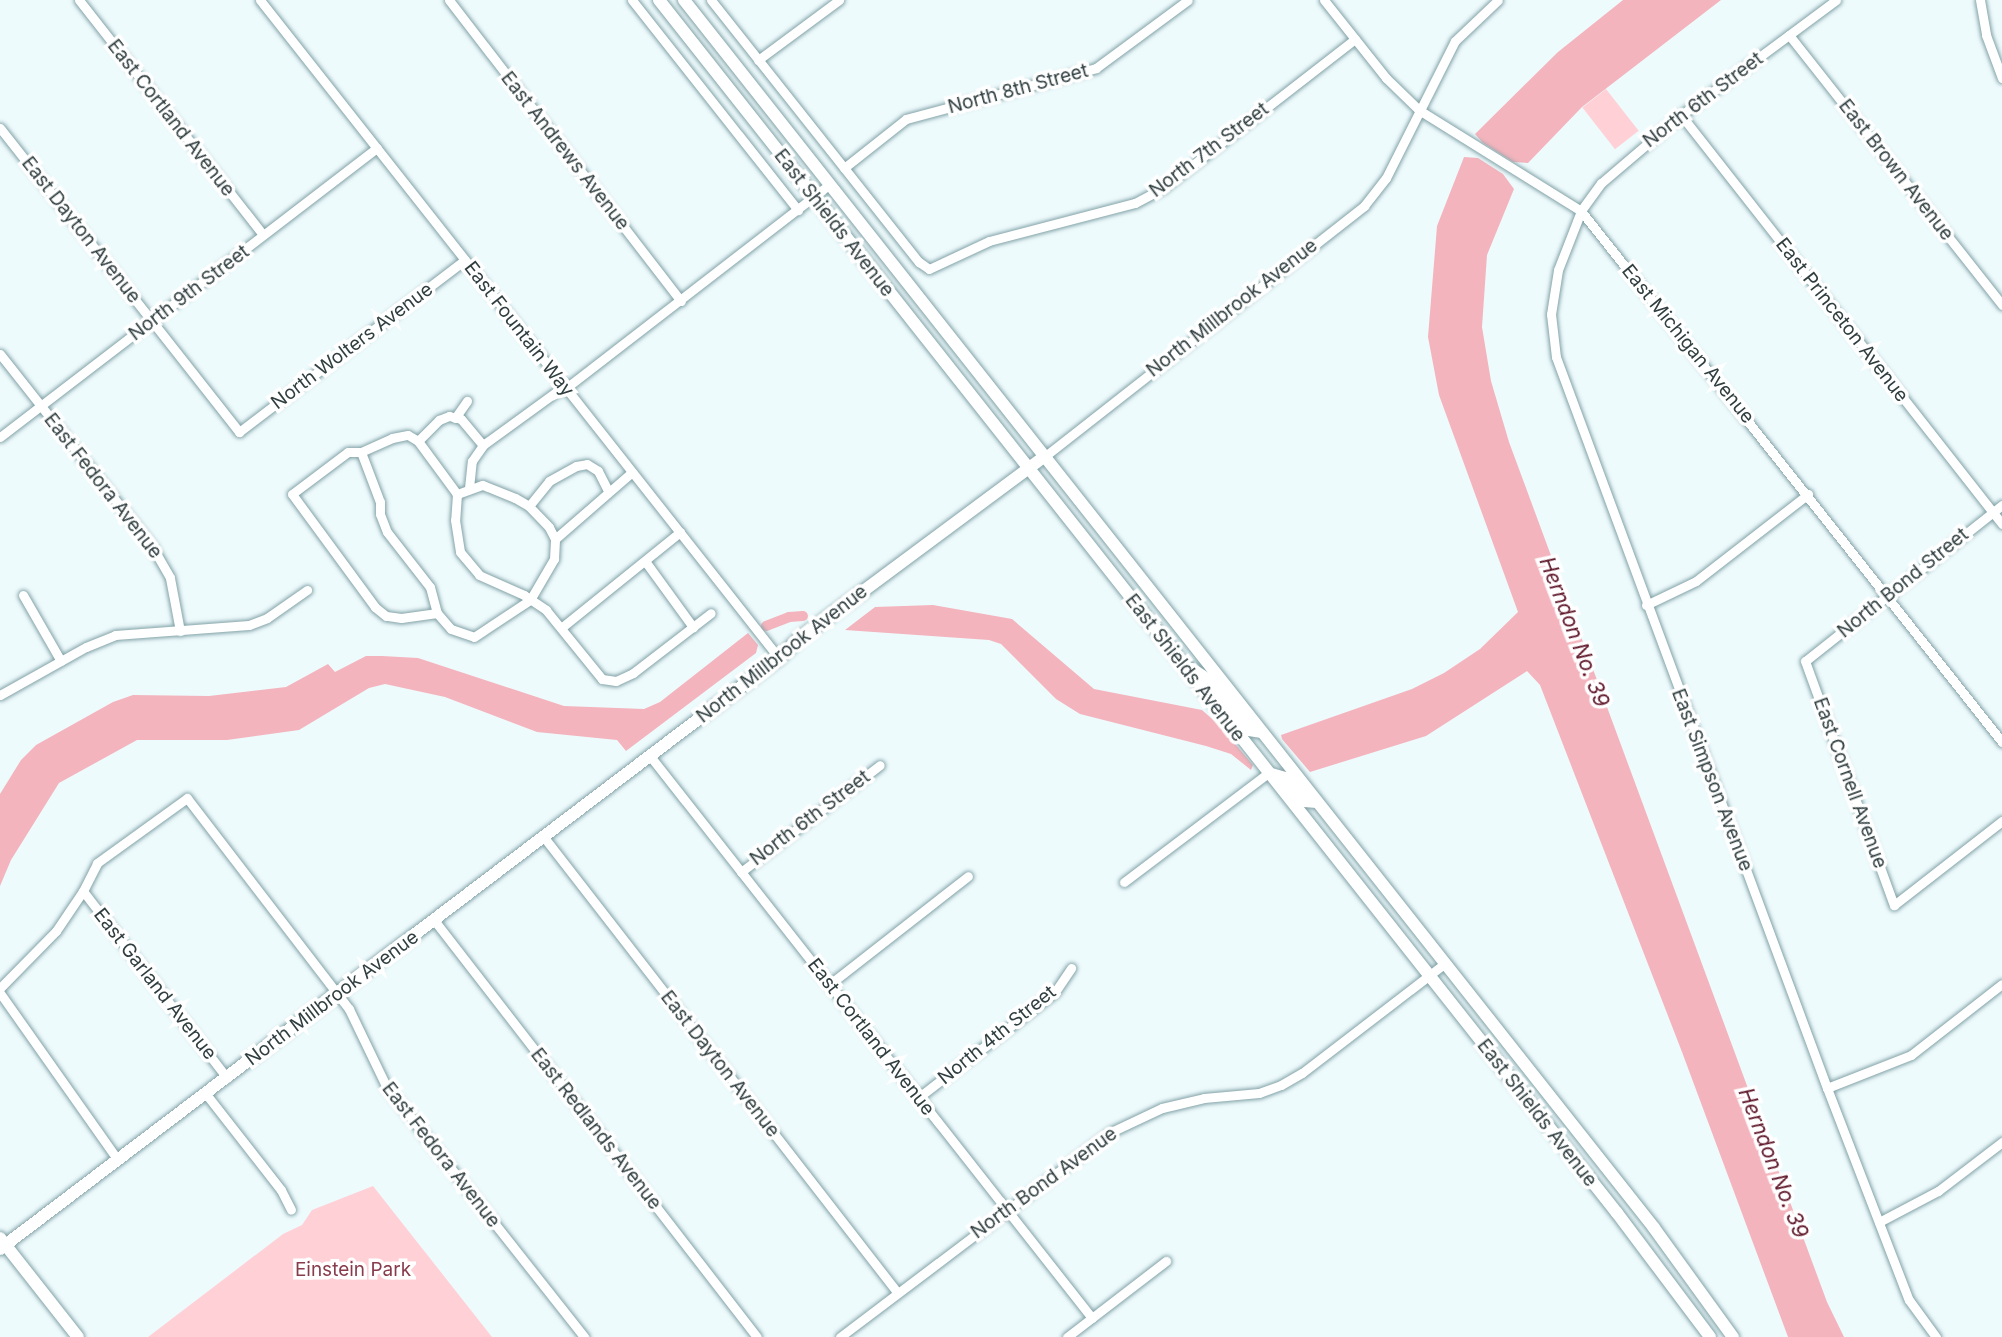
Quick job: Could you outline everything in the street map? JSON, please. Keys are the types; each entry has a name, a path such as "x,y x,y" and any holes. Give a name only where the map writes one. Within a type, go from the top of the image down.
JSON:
{"main road":[{"name":"East Shields Avenue","path":"659,0 1617,1213 1710,1337"},
{"name":"East Shields Avenue","path":"684,0 1664,1241 1733,1337"},
{"name":"North Millbrook Avenue","path":"2,1244 206,1094 779,658 800,638 1044,457"},
{"path":"1183,663 1207,679 1249,730 1262,732"},
{"path":"1268,773 1286,778 1304,801 1317,802"},
{"path":"2,1244 78,1337"}],"street":[{"name":"East Cortland Avenue","path":"79,0 263,235"},
{"name":"East Fountain Way","path":"260,0 779,658"},
{"name":"East Andrews Avenue","path":"449,0 681,301"},
{"path":"632,0 798,210"},
{"path":"711,0 844,168"},
{"path":"758,60 818,12 839,0"},
{"name":"North 8th Street","path":"844,168 906,119 1096,68 1188,0"},
{"name":"East Michigan Avenue","path":"1324,0 1386,78 1419,110 1581,211 2002,742"},
{"name":"North Millbrook Avenue","path":"1044,457 1364,206 1386,178 1455,41 1498,0"},
{"name":"North 6th Street","path":"1581,211 1601,183 1624,162 1681,115 1836,0"},
{"path":"1980,0 1986,35 2002,78"},
{"name":"East Brown Avenue","path":"1790,35 2002,305"},
{"name":"North 7th Street","path":"844,168 919,262 929,269 989,241 1135,203 1163,188 1355,39"},
{"name":"East Princeton Avenue","path":"1681,115 2002,524"},
{"name":"East Dayton Avenue","path":"0,128 239,432"},
{"name":"North 9th Street","path":"0,437 377,148"},
{"path":"469,488 472,461 483,445 556,392 566,388 829,185"},
{"name":"East Simpson Avenue","path":"1581,211 1558,270 1551,314 1556,357 1646,605 1909,1300 1936,1337"},
{"name":"North Wolters Avenue","path":"239,432 465,260"},
{"name":"East Fedora Avenue","path":"0,354 163,564 175,594 180,631"},
{"path":"455,418 467,401"},
{"path":"418,441 439,420 455,418 461,419 483,445"},
{"path":"437,613 401,618 386,616 375,607 292,494 348,452 361,452 392,438 408,435 418,441 457,494 455,520 460,552 479,575 546,610 602,679 615,681 633,673 710,613"},
{"path":"361,452 380,502 380,514 387,532 430,587 437,613 451,629 474,637 530,600 554,559 555,540 549,527 529,506 482,485 457,494"},
{"path":"529,506 549,481 576,466 587,464 598,471 608,491"},
{"path":"555,540 632,472"},
{"path":"1646,605 1696,581 1808,494"},
{"name":"North Bond Street","path":"1805,661 2002,505"},
{"path":"561,628 680,532"},
{"path":"645,561 693,627"},
{"path":"0,695 115,635 249,625 267,618 307,590"},
{"path":"23,595 61,661"},
{"name":"East Cornell Avenue","path":"1805,661 1894,905 2002,821"},
{"name":"East Cortland Avenue","path":"650,756 1093,1318"},
{"name":"North 6th Street","path":"741,872 880,765"},
{"path":"1124,882 1268,773"},
{"name":"East Fedora Avenue","path":"83,891 97,863 187,798 338,994 361,1030 386,1086 584,1337"},
{"name":"East Dayton Avenue","path":"543,836 897,1292"},
{"path":"830,984 968,876"},
{"path":"83,891 56,931 0,991 118,1160"},
{"name":"East Garland Avenue","path":"83,891 227,1077"},
{"name":"East Redlands Avenue","path":"434,920 757,1337"},
{"name":"North Bond Avenue","path":"840,1337 1088,1147 1145,1114 1183,1102 1259,1093 1281,1085 1444,964"},
{"name":"North 4th Street","path":"919,1097 1055,992 1071,968"},
{"path":"1827,1088 1911,1055 2002,984"},
{"path":"206,1094 281,1190 291,1210"},
{"path":"1879,1222 1938,1191 2002,1142"},
{"path":"1068,1337 1166,1261"}],"green space":[{"path":"1606,89 1639,131 1615,149 1582,107"},
{"name":"Einstein Park","path":"373,1186 492,1337 148,1337 283,1234 302,1225 312,1210"}],"water":[{"path":"1623,0 1721,0 1582,107 1528,163 1513,162 1483,143 1475,134 1558,52"},
{"name":"Herndon No. 39","path":"1464,157 1478,158 1503,174 1514,189 1487,255 1482,327 1491,381 1509,442 1827,1302 1844,1337 1788,1337 1682,1052 1540,685 1527,671 1426,736 1310,772 1282,739 1281,735 1412,689 1444,673 1480,649 1518,612 1439,395 1428,337 1437,226"},
{"path":"933,605 1012,619 1094,689 1202,710 1219,725 1253,765 1251,770 1231,754 1080,714 1056,699 1001,644 989,640 845,630 875,607"},
{"path":"748,633 758,645 756,653 626,751 617,740 537,732 445,697 385,684 369,688 299,730 227,740 137,740 59,783 11,860 0,886 0,794 21,760 36,745 113,702 133,695 209,696 286,687 328,664 335,672 366,656 382,656 418,658 564,706 644,709 660,702"}],"waterway":[{"path":"766,626 789,617 803,616"}]}
